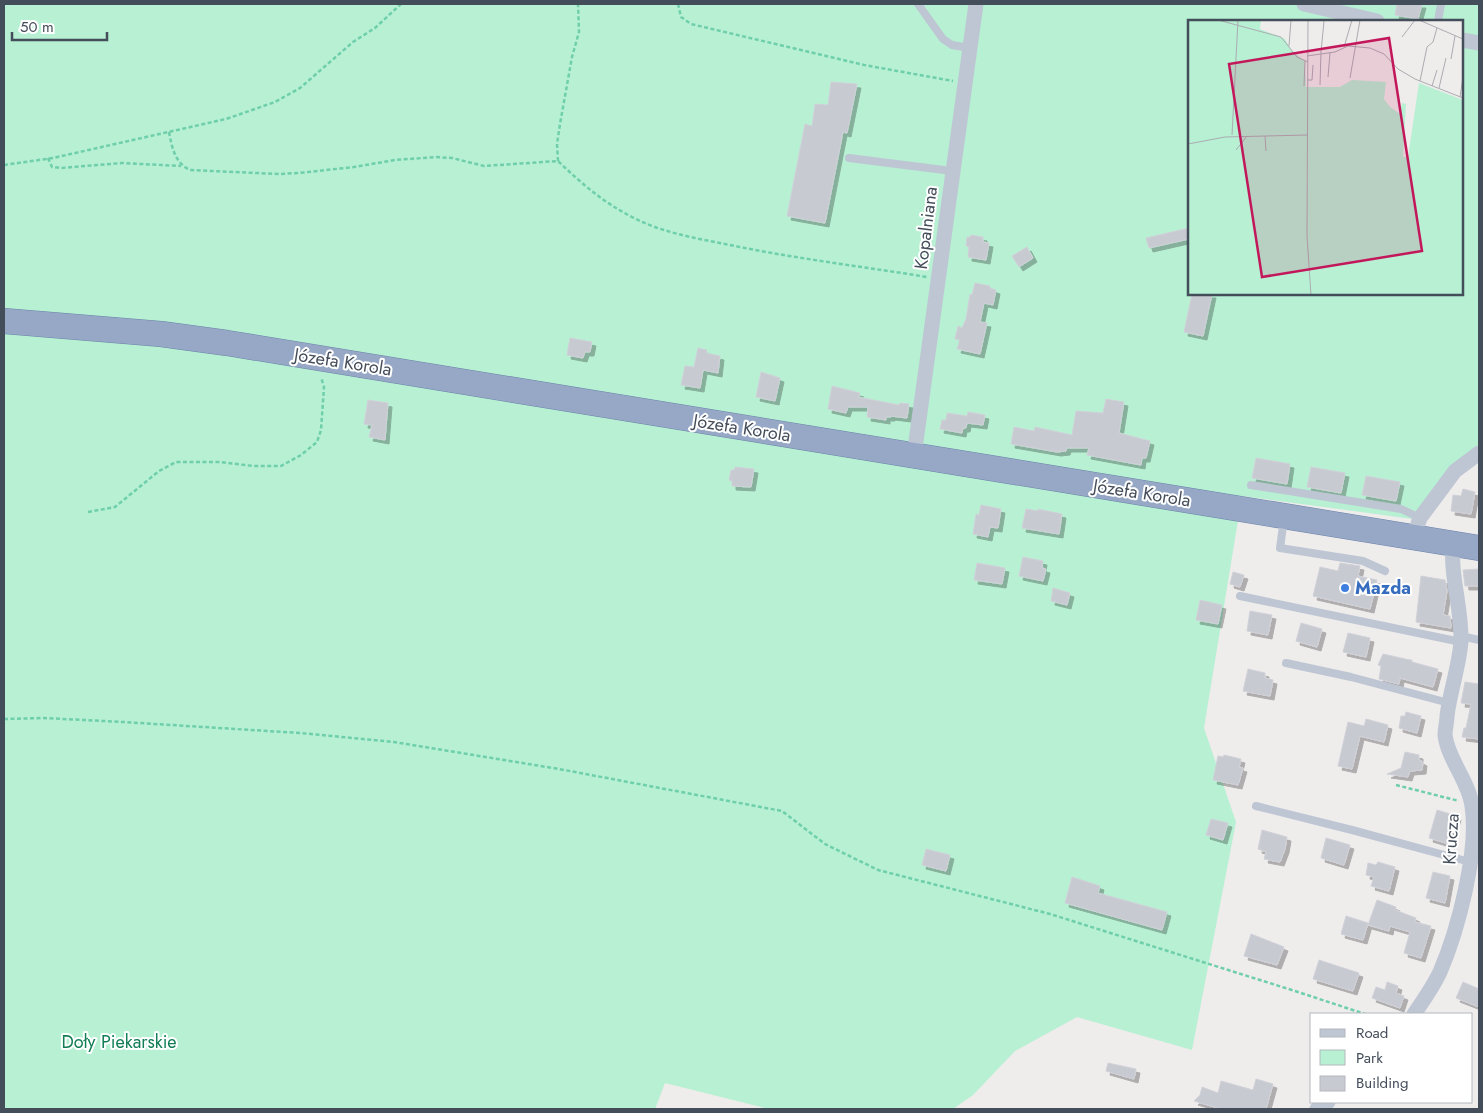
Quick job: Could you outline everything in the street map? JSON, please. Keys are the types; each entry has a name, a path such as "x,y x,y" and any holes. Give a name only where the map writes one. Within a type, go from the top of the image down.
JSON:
{"highway":[{"name":"Józefa Korola","path":"4,321 161,334 1284,517 1416,528 1453,543 1479,548"}],"street":[{"name":"Kopalniana","path":"914,456 976,4"},
{"path":"1304,4 1374,20"},
{"path":"1463,40 1479,43"},
{"path":"1416,528 1455,471 1479,453"},
{"name":"Krucza","path":"1415,1013 1439,974 1450,946 1475,864 1474,832 1476,806 1452,756 1445,735 1449,703 1459,662 1461,639 1459,609 1452,565 1453,543"}],"lane":[{"path":"918,4 943,40 952,45 969,48"},
{"path":"1438,20 1441,4"},
{"path":"849,158 952,171"},
{"path":"1251,485 1401,510 1416,528"},
{"path":"1284,517 1280,548 1363,561 1385,571"},
{"path":"1240,596 1461,639 1479,640"},
{"path":"1286,662 1449,703"},
{"path":"1256,806 1475,864"}],"path":[{"path":"4,166 226,120 275,102 300,88 353,42 375,28 401,4"},
{"path":"578,4 579,32 572,57 557,144 558,162 587,189 634,219 692,238 761,252 939,278"},
{"path":"678,4 681,17 691,24 864,65 965,83"},
{"path":"169,132 173,149 181,166"},
{"path":"48,158 52,167 61,168 122,163 181,166 190,170 279,174 436,157 452,158 484,166 558,162"},
{"path":"88,512 115,507 159,471 176,462 219,462 253,466 281,466 301,456 317,442 321,430 324,387 315,358"},
{"path":"4,719 44,718 123,722 300,733 394,742 559,769 782,810 825,844 878,870 1050,914 1362,1013"},
{"path":"1396,785 1476,806"}],"green space":[{"name":"Doły Piekarskie","path":"4,4 1479,4 1479,457 1457,471 1420,520 1242,496 1204,728 1236,822 1192,1050 1077,1017 1015,1051 973,1095 953,1109 769,1109 665,1083 655,1109 4,1109"}],"building":[{"path":"1397,4 1422,4 1418,19 1395,15"},
{"path":"831,82 857,84 847,133 843,132 825,223 787,216 805,124 812,126 815,104 828,105"},
{"path":"1188,228 1188,239 1149,248 1146,238"},
{"path":"971,235 983,237 983,242 989,243 986,260 968,257 967,237"},
{"path":"1027,247 1033,258 1019,267 1012,256"},
{"path":"975,283 990,286 990,288 996,290 993,305 984,303 980,322 987,323 980,354 957,349 960,340 955,339 958,326 962,328 966,319 970,294 972,295"},
{"path":"1192,295 1212,295 1203,336 1184,332"},
{"path":"570,338 592,342 590,352 585,352 583,358 567,355"},
{"path":"698,348 707,350 706,353 720,356 718,373 703,370 700,388 681,385 685,366 694,367"},
{"path":"761,372 780,378 775,401 756,397"},
{"path":"832,386 860,393 858,397 899,405 900,403 909,404 907,418 891,416 886,417 886,420 867,417 868,407 848,407 846,413 828,409"},
{"path":"1106,399 1124,402 1119,433 1150,441 1146,458 1142,458 1141,465 1087,455 1089,448 1067,448 1066,451 1057,452 1011,444 1014,427 1034,431 1035,427 1072,435 1076,411 1103,413"},
{"path":"368,400 388,403 385,440 369,437 372,425 364,424"},
{"path":"968,412 985,415 983,425 967,423 962,433 940,429 942,420 946,420 947,413 967,416"},
{"path":"1256,458 1290,464 1287,484 1252,478"},
{"path":"735,467 754,469 751,487 732,486 732,481 729,480 731,470 734,470"},
{"path":"1311,467 1345,473 1341,493 1307,487"},
{"path":"1366,476 1400,482 1396,501 1362,495"},
{"path":"1463,489 1475,492 1471,514 1451,511 1453,495 1461,496"},
{"path":"981,505 1001,509 998,528 990,527 988,537 973,534 976,514 979,515"},
{"path":"1026,509 1038,511 1038,509 1062,514 1059,534 1022,528"},
{"path":"1023,557 1043,561 1042,568 1046,569 1043,581 1019,576"},
{"path":"977,563 1005,568 1002,584 974,580"},
{"name":"Mazda","path":"1340,563 1360,566 1358,576 1377,580 1370,609 1313,596 1320,567 1338,571"},
{"path":"1479,569 1479,586 1465,586 1463,570"},
{"path":"1233,572 1244,575 1240,587 1230,584"},
{"path":"1421,576 1445,580 1447,591 1443,615 1450,616 1451,628 1416,622"},
{"path":"1053,588 1070,593 1067,605 1051,601"},
{"path":"1200,600 1222,605 1218,624 1196,620"},
{"path":"1250,611 1272,615 1268,635 1247,631"},
{"path":"1301,623 1322,629 1317,647 1296,641"},
{"path":"1348,633 1370,638 1366,657 1343,652"},
{"path":"1383,654 1412,660 1412,662 1438,669 1433,687 1400,678 1399,684 1379,679 1381,666 1378,665"},
{"path":"1248,669 1265,673 1265,678 1273,680 1270,696 1243,691"},
{"path":"1465,682 1479,684 1479,739 1462,737 1471,704 1461,703"},
{"path":"1406,712 1421,716 1417,733 1399,728 1401,716 1405,716"},
{"path":"1366,719 1388,725 1384,742 1360,736 1352,769 1338,766 1348,722 1364,726"},
{"path":"1405,752 1419,755 1419,760 1423,762 1422,770 1410,771 1408,777 1387,774 1401,768"},
{"path":"1224,755 1241,759 1239,767 1243,768 1238,785 1213,780 1218,756 1223,757"},
{"path":"1437,810 1457,816 1449,844 1429,838"},
{"path":"1211,819 1228,823 1223,840 1206,835"},
{"path":"1262,830 1287,837 1280,862 1264,859 1266,852 1258,849"},
{"path":"1326,838 1350,845 1344,865 1321,858"},
{"path":"926,849 950,855 946,871 922,865"},
{"path":"1378,862 1395,867 1389,891 1371,886 1374,877 1366,875 1368,863 1376,865"},
{"path":"1433,872 1450,876 1445,903 1426,898"},
{"path":"1072,877 1100,886 1098,893 1167,912 1162,930 1065,903"},
{"path":"1377,900 1396,907 1395,910 1416,918 1415,922 1431,926 1421,958 1404,953 1410,932 1390,926 1389,931 1368,925"},
{"path":"1346,916 1368,923 1363,940 1341,934"},
{"path":"1251,934 1284,947 1277,965 1244,956"},
{"path":"1319,960 1359,973 1353,991 1313,979"},
{"path":"1387,982 1398,986 1396,993 1404,996 1400,1008 1372,998 1376,987 1385,990"},
{"path":"1463,982 1479,989 1479,1007 1456,998"},
{"path":"1108,1063 1136,1069 1134,1079 1106,1071"},
{"path":"1256,1079 1273,1084 1266,1109 1221,1109 1194,1101 1200,1095 1202,1087 1218,1093 1221,1081 1253,1090"}],"place":[{"name":"Mazda","path":"1345,588"}]}
